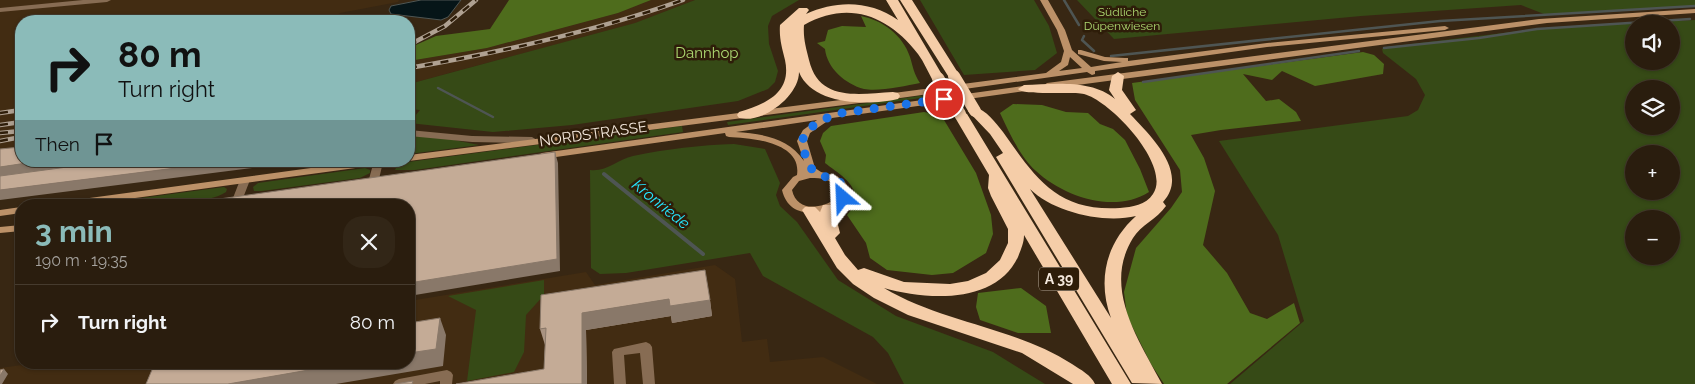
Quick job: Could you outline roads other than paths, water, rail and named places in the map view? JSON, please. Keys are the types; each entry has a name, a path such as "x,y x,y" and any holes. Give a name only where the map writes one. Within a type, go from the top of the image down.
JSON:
{"highway":[{"path":"744,115 773,105 788,92 794,74 787,47 786,25 798,13 825,0"},
{"name":"A 39","path":"892,0 1122,384"},
{"name":"A 39","path":"906,0 1143,384"},
{"path":"893,96 847,96 830,93 812,84 805,71 797,39 798,24 812,14 833,8 873,10 896,24 924,54"},
{"path":"1118,76 1114,87 1119,97 1164,153 1172,166 1173,181 1169,194 1127,234 1120,246 1112,276 1114,297 1125,332 1153,384"},
{"path":"975,111 988,120 1034,184 1047,195 1066,204 1102,213 1120,214 1146,206 1162,193 1166,181 1164,167 1142,138 1108,100 1088,91 1074,88 1024,89"},
{"path":"828,208 828,220 835,240 842,253 862,273 880,283 900,288 945,292 972,286 993,275 1007,262 1016,241 1013,225 996,190 996,175"},
{"path":"810,210 817,218 834,252 844,266 877,293 903,307 1007,340 1038,353 1063,366 1086,384"}],"main road":[{"path":"1044,0 1061,30 1068,51 1076,60 1091,70"},
{"path":"1081,52 1104,59 1153,61 1267,45 1458,26 1695,12"},
{"name":"NORDSTRASSE","path":"531,158 834,114 1545,21"},
{"path":"1061,30 1081,52 1098,79"},
{"path":"1044,76 1065,63 1068,51"},
{"name":"NORDSTRASSE","path":"415,157 1153,61"},
{"path":"817,174 812,169 802,141 806,132 813,126 834,114"},
{"path":"705,133 748,135 778,141 789,148 800,163 804,170 802,176"},
{"path":"104,199 343,167"},
{"path":"817,174 835,178 844,189 840,201 828,208 810,210 793,204 787,196 790,184 802,176 817,174"},
{"path":"229,199 254,196"},
{"path":"0,213 15,211"},
{"path":"0,230 15,229"}],"street":[{"path":"0,10 106,0"},
{"name":"NORDSTRASSE","path":"415,133 508,141 543,140"},
{"path":"374,179 379,167"},
{"path":"229,199 245,180"},
{"path":"620,384 618,352 646,347 649,384"},
{"path":"399,384 447,375 446,384"}],"waterway":[{"path":"1064,0 1079,25"},
{"path":"1111,56 1440,21 1695,6"},
{"path":"1384,48 1479,38 1537,29 1690,19"},
{"path":"1084,36 1082,40 1094,51"},
{"path":"1143,82 1359,51"},
{"name":"Kronriede","path":"438,88 493,117"},
{"name":"Kronriede","path":"604,174 703,254"}],"railway":[{"path":"415,42 445,26 476,0"},
{"path":"415,67 548,40 616,22 683,0"},
{"path":"0,113 15,111"},
{"path":"0,125 15,123"},
{"path":"0,133 15,132"},
{"path":"0,141 15,138"}],"park label":[{"name":"Südliche Düpenwiesen","path":"1122,19"},
{"name":"Dannhop","path":"707,53"}]}
